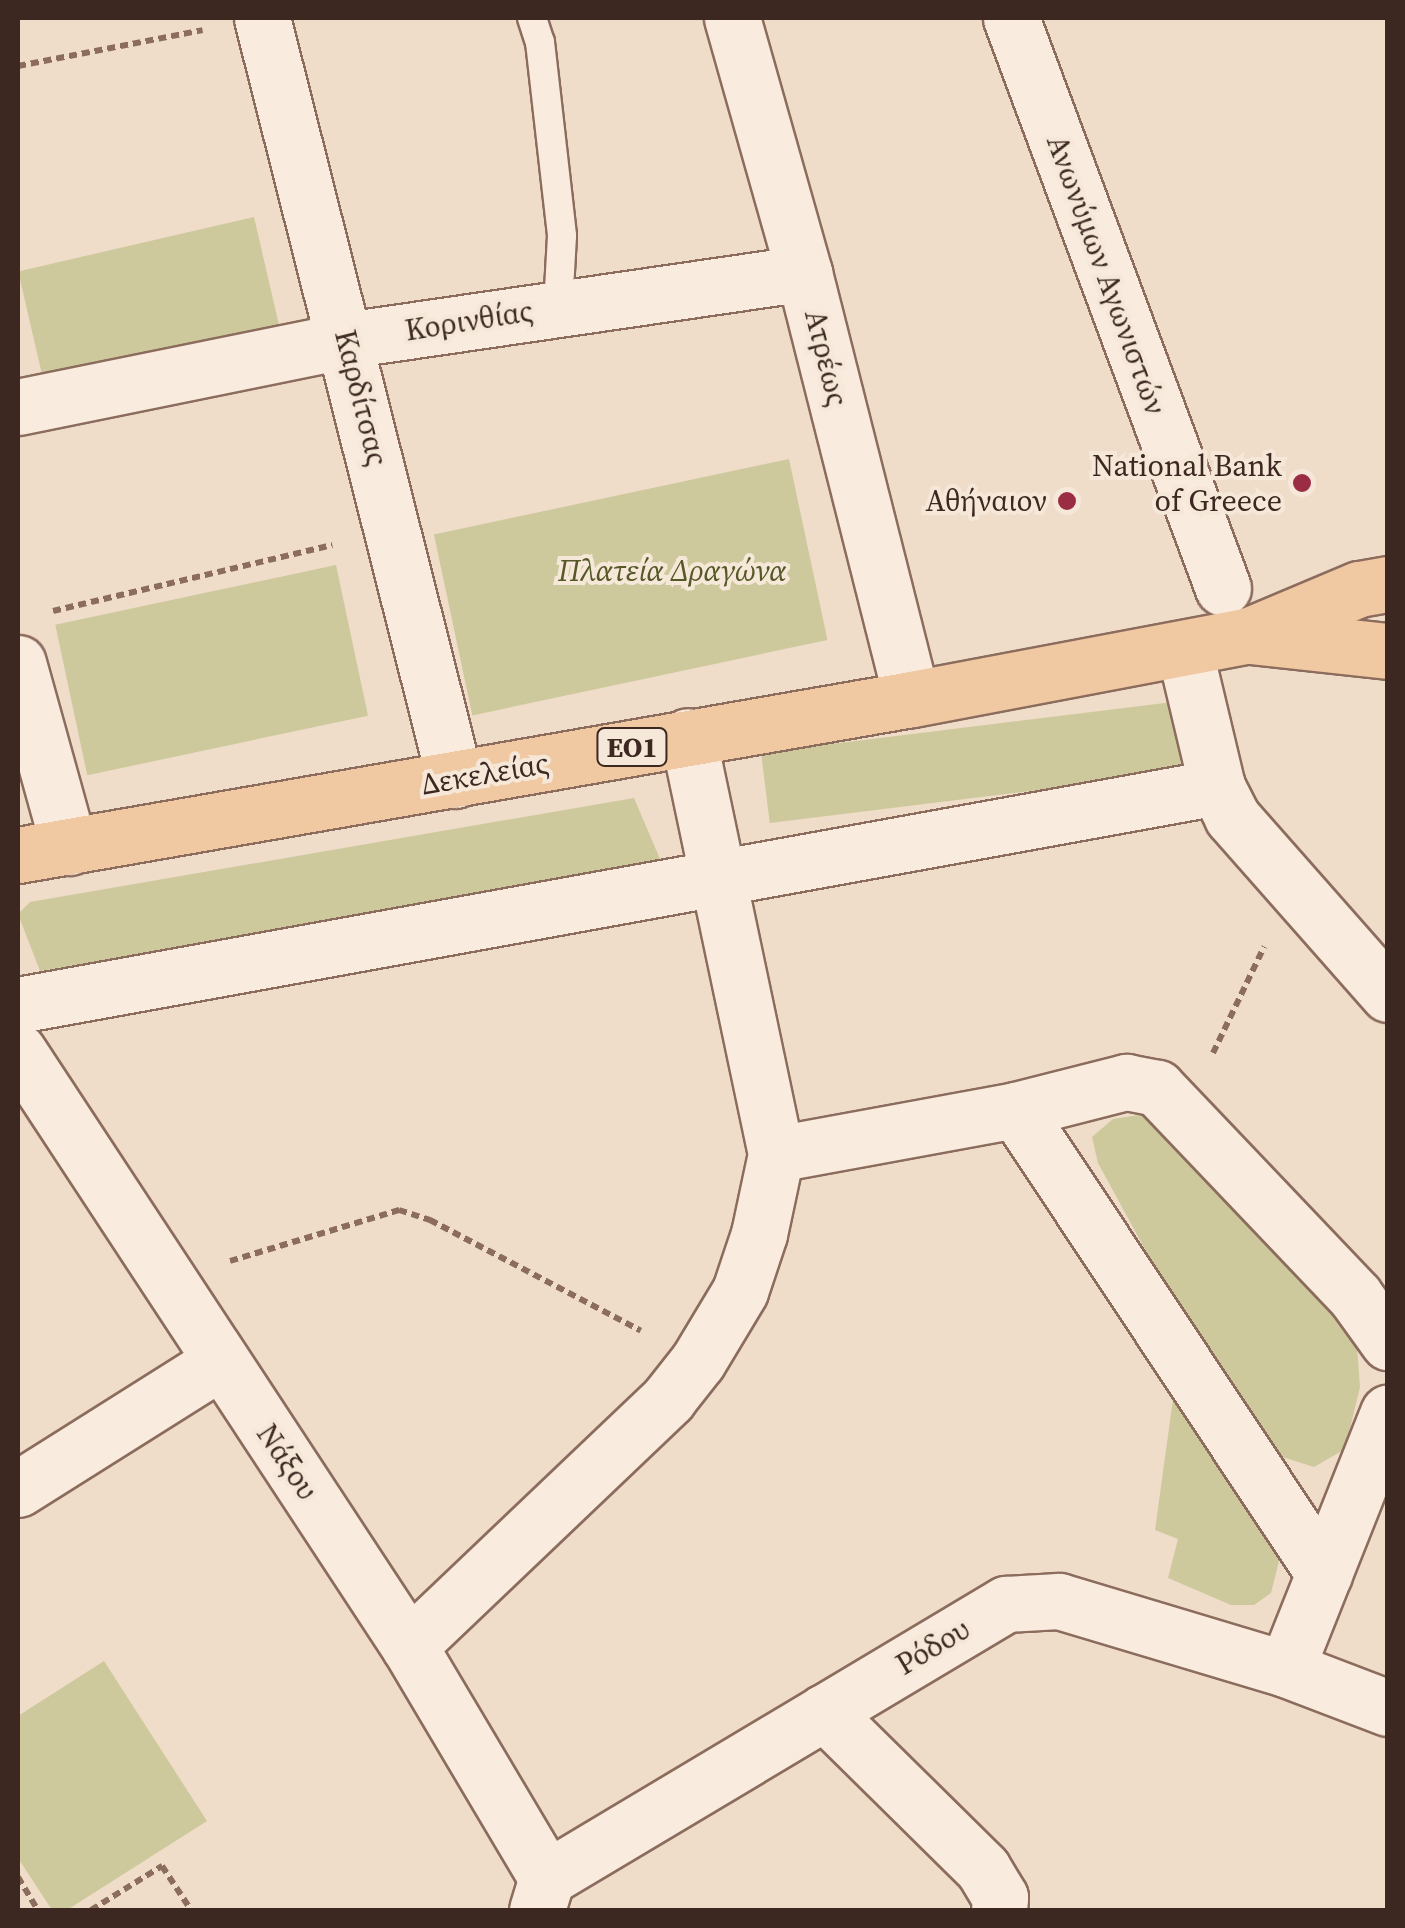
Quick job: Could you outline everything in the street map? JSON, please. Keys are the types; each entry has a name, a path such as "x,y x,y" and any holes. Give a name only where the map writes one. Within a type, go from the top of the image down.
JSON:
{"main road":[{"name":"Δεκελείας","path":"43,851 912,699 1247,636 1359,589 1388,584"},
{"name":"Δεκελείας","path":"1247,636 1388,650"}],"street":[{"name":"Καρδίτσας","path":"262,18 454,780"},
{"name":"Ατρέως","path":"732,18 804,273 912,699"},
{"name":"Ανωνύμων Αγωνιστών","path":"1010,18 1223,588"},
{"name":"Κορινθίας","path":"18,407 346,340 804,273"},
{"path":"27,639 43,851"},
{"path":"1184,648 1217,787 1232,817 1388,994"},
{"path":"409,1646 668,1400 698,1361 740,1291 768,1200 776,1154 715,882 688,736"},
{"path":"18,1005 715,882 1217,787"},
{"name":"Νάξου","path":"18,1052 409,1646 542,1894"},
{"path":"776,1154 1016,1110 1126,1082 1157,1088 1355,1296 1388,1342"},
{"path":"1016,1110 1324,1574"},
{"path":"18,1489 220,1362"},
{"path":"1286,1669 1388,1413"},
{"name":"Ρόδου","path":"542,1894 824,1712 1006,1604 1060,1601 1286,1669 1388,1708"},
{"path":"824,1712 982,1869 1012,1906"}],"lane":[{"path":"532,18 540,42 562,236 558,308"}],"path":[{"path":"18,66 262,18"},
{"path":"27,639 394,530"},
{"path":"1183,1115 1293,888"},
{"path":"167,1280 399,1210 430,1220 698,1361"},
{"path":"92,1910 162,1866 191,1910"},
{"path":"18,1878 38,1910"}],"green space":[{"path":"254,217 282,337 46,391 18,271"},
{"name":"Πλατεία Δραγώνα","path":"789,459 827,640 472,715 434,534"},
{"path":"336,565 368,716 87,775 55,625"},
{"path":"1173,702 1182,772 770,823 761,753"},
{"path":"634,798 663,866 40,971 18,914 30,902"},
{"path":"1145,1114 1292,1259 1357,1347 1360,1387 1345,1449 1314,1467 1276,1455 1147,1253 1098,1163 1092,1137 1113,1119"},
{"path":"1173,1399 1182,1405 1280,1557 1271,1593 1254,1605 1231,1605 1168,1578 1178,1539 1155,1530"},
{"path":"104,1661 207,1821 67,1910 52,1910 18,1858 18,1716"}],"place":[{"name":"National Bank of Greece","path":"1302,483"},
{"name":"Αθήναιον","path":"1067,501"}]}
